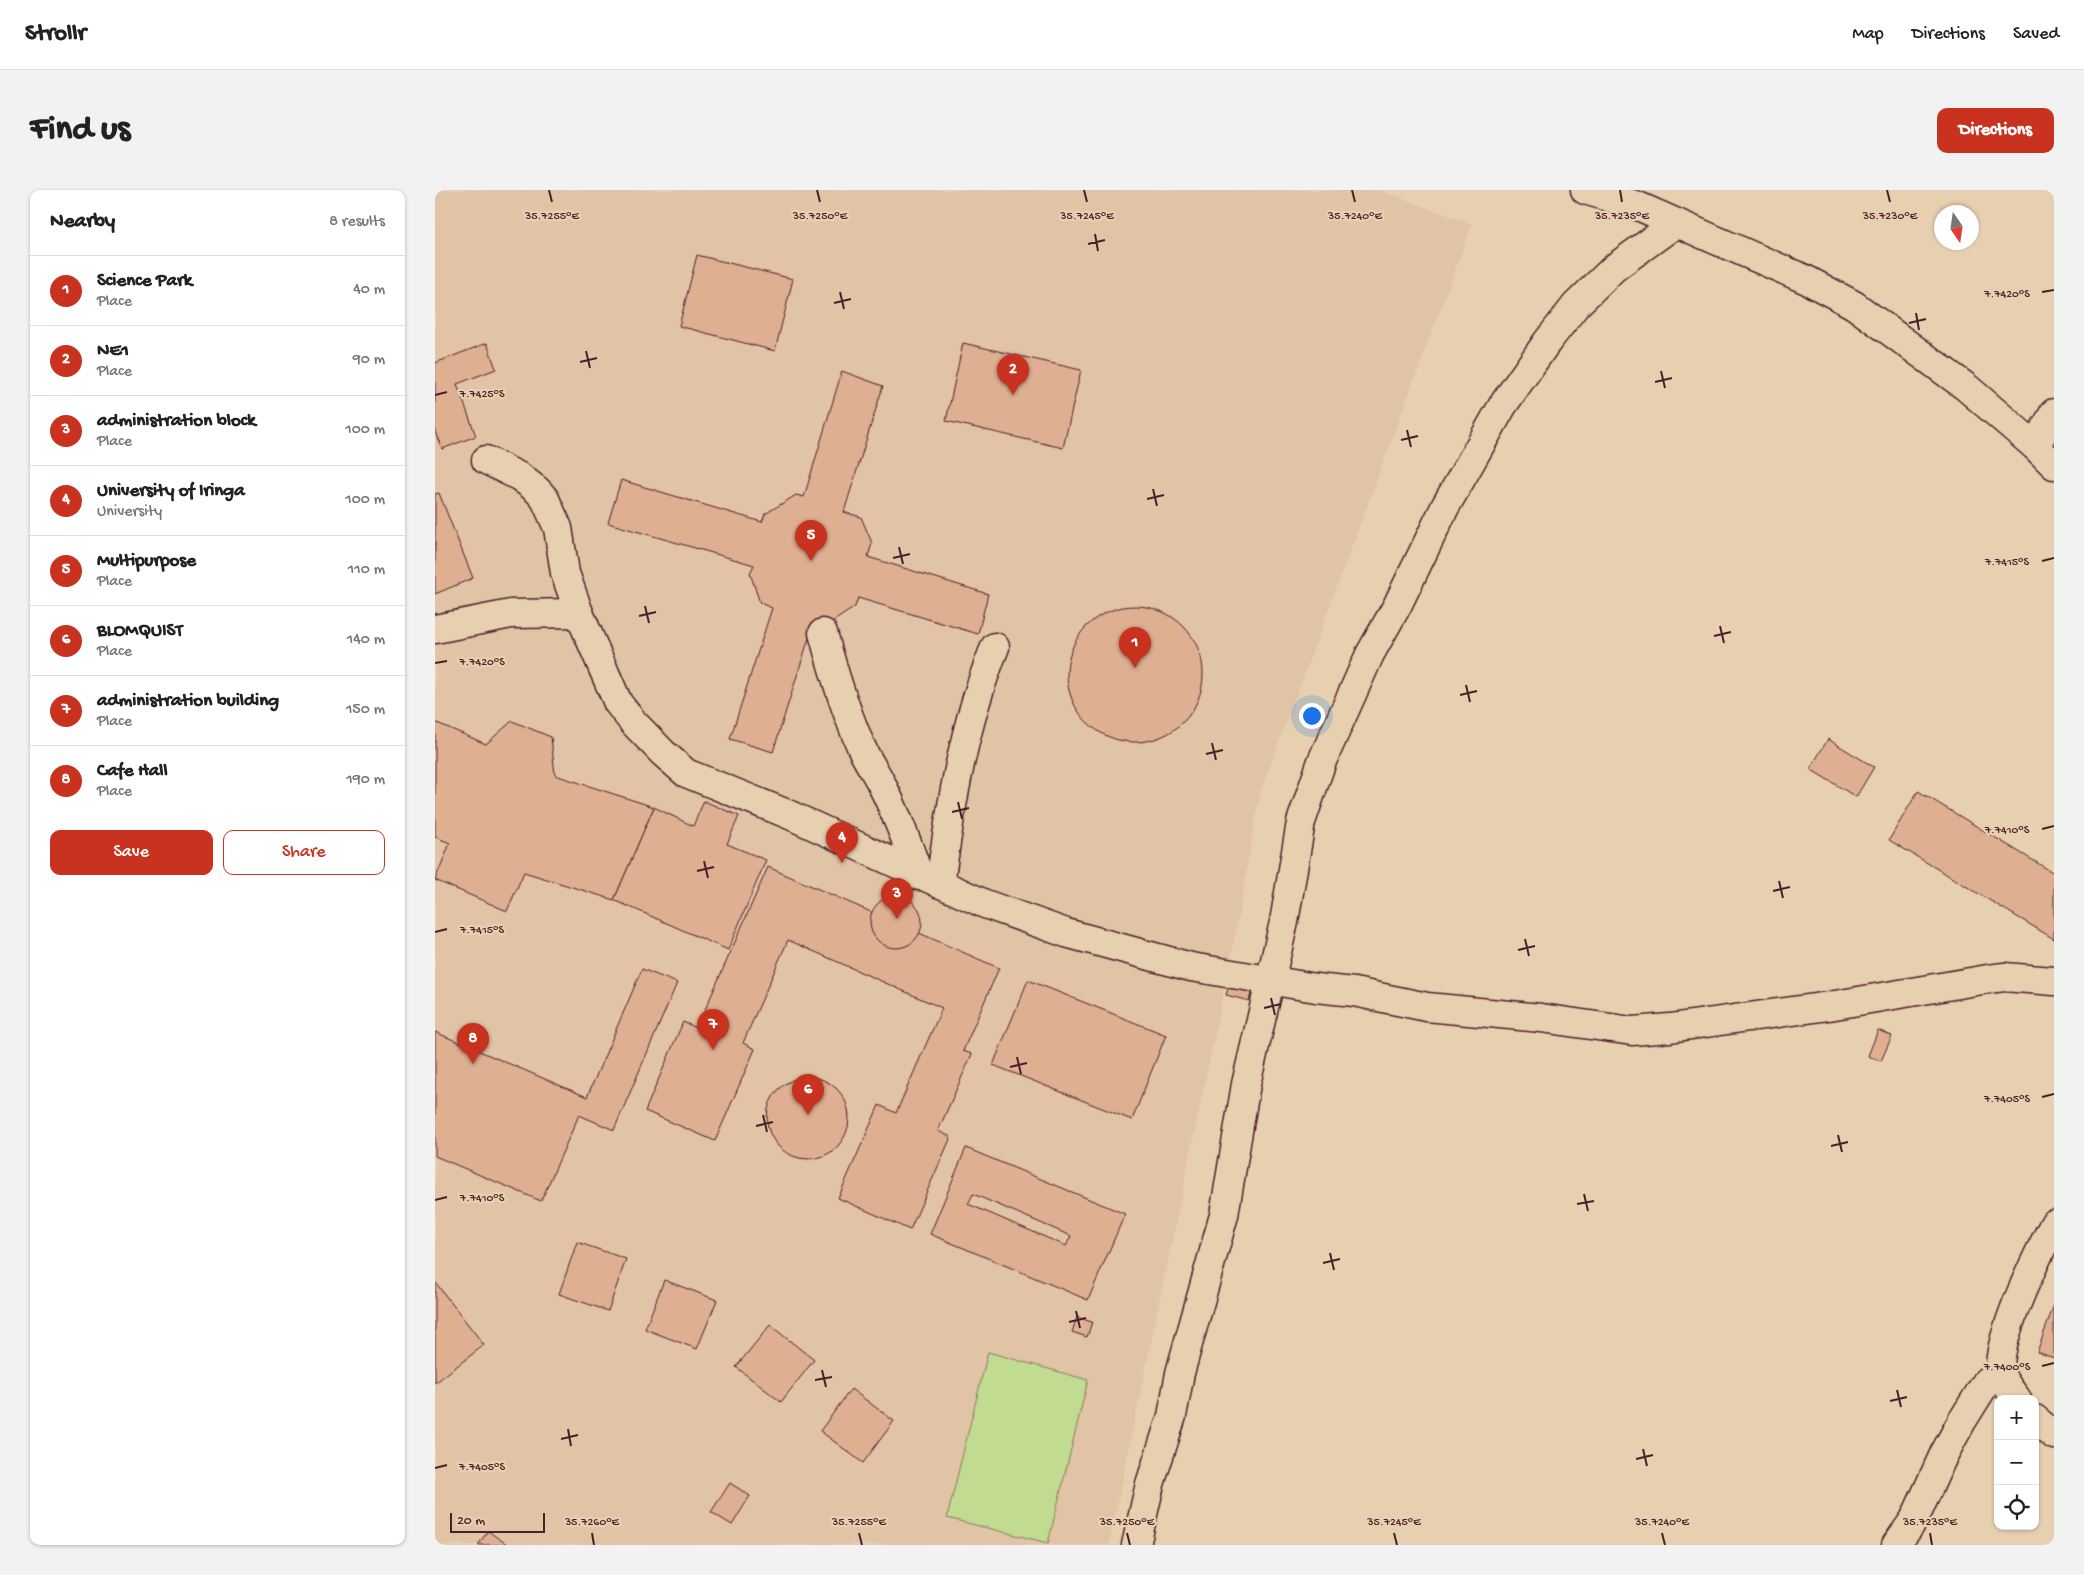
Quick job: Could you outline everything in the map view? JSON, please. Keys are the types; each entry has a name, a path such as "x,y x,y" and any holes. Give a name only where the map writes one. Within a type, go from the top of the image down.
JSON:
{"street":[{"path":"1585,190 1638,206 1807,280 1854,305 1966,387 2035,446 2054,466"},
{"path":"1136,1545 1150,1484 1172,1416 1180,1373 1224,1215 1247,1084 1284,922 1301,822 1322,761 1370,654 1397,606 1445,507 1503,405 1575,305 1619,264 1676,223"},
{"path":"2035,446 2054,413"},
{"path":"486,460 520,477 537,490 545,500 558,528 565,573 579,614 618,703 663,754 686,773 790,815 985,904 1066,934 1191,967 1316,988 1354,992 1427,1007 1531,1017 1638,1032 1829,1006 2004,977 2054,981"},
{"path":"435,629 511,614 579,614"},
{"path":"823,633 835,678 864,753 881,782 929,880"},
{"path":"929,880 947,829 967,730 980,684 995,647"},
{"path":"2015,1395 2000,1370 2005,1337 2018,1301 2054,1224"},
{"path":"1896,1545 1914,1520 1944,1454 1962,1421 1987,1381 2000,1370"},
{"path":"2039,1423 2054,1436"}],"shaded area":[{"path":"435,190 1379,190 1472,224 1260,793 1236,932 1109,1545 435,1545"}],"green space":[{"path":"988,1352 1088,1380 1048,1543 947,1518"}],"building":[{"path":"697,255 793,279 775,351 679,326"},
{"path":"487,343 496,369 457,384 476,436 442,449 435,432 435,363"},
{"path":"963,343 1081,370 1063,448 946,421"},
{"path":"842,371 883,386 844,512 861,517 872,543 868,557 988,594 978,634 858,598 855,607 826,626 814,622 773,752 730,739 772,608 760,603 750,573 754,565 608,523 621,480 762,522 765,514 796,495 804,497"},
{"path":"439,493 473,578 435,594 435,494"},
{"path":"1135,606 1161,611 1183,626 1198,648 1203,674 1198,700 1183,722 1161,737 1135,742 1109,737 1087,722 1072,700 1067,674 1072,648 1087,626 1109,611"},
{"path":"512,721 551,737 555,775 654,807 614,900 524,872 507,911 435,880 450,843 435,837 435,722 486,744"},
{"path":"1828,739 1874,767 1856,797 1810,769"},
{"path":"1918,791 2054,873 2054,939 1889,840"},
{"path":"704,801 739,816 727,844 766,860 728,950 614,900 654,807 693,826"},
{"path":"768,867 999,968 963,1051 972,1054 938,1131 951,1137 910,1230 838,1198 879,1105 896,1113 942,1008 788,940 743,1043 755,1049 715,1141 645,1111 683,1022 697,1028"},
{"path":"896,896 910,900 918,908 922,922 918,936 910,944 896,948 882,944 874,936 870,922 874,908 882,900"},
{"path":"642,969 677,983 614,1130 579,1115 541,1201 435,1156 435,1032 587,1097"},
{"path":"1232,975 1254,981 1249,1001 1226,995"},
{"path":"1028,980 1166,1035 1132,1120 993,1065"},
{"path":"1878,1030 1892,1036 1881,1061 1868,1056"},
{"path":"808,1077 824,1080 837,1089 846,1102 849,1118 846,1134 837,1147 824,1156 808,1159 792,1156 779,1147 770,1134 767,1118 770,1102 779,1089 792,1080"},
{"path":"966,1148 1125,1214 1088,1300 930,1234","holes":["973,1194 1071,1236 1066,1246 968,1204"]},
{"path":"577,1242 626,1259 608,1311 559,1294"},
{"path":"664,1280 717,1300 697,1349 645,1329"},
{"path":"435,1282 484,1345 435,1383"},
{"path":"2054,1305 2054,1358 2037,1352"},
{"path":"1077,1317 1092,1322 1087,1337 1072,1332"},
{"path":"770,1325 814,1360 781,1402 736,1367"},
{"path":"851,1389 894,1421 863,1463 820,1431"},
{"path":"730,1483 750,1496 732,1525 711,1512"},
{"path":"488,1531 508,1545 478,1545"}],"place":[{"name":"NE1","path":"1013,395"},
{"name":"Multipurpose","path":"811,561"},
{"name":"Science Park","path":"1135,668"},
{"name":"University of Iringa","path":"842,863"},
{"name":"administration block","path":"897,919"},
{"name":"administration building","path":"713,1050"},
{"name":"Cafe Hall","path":"473,1064"},
{"name":"BLOMQUIST","path":"808,1115"}]}
